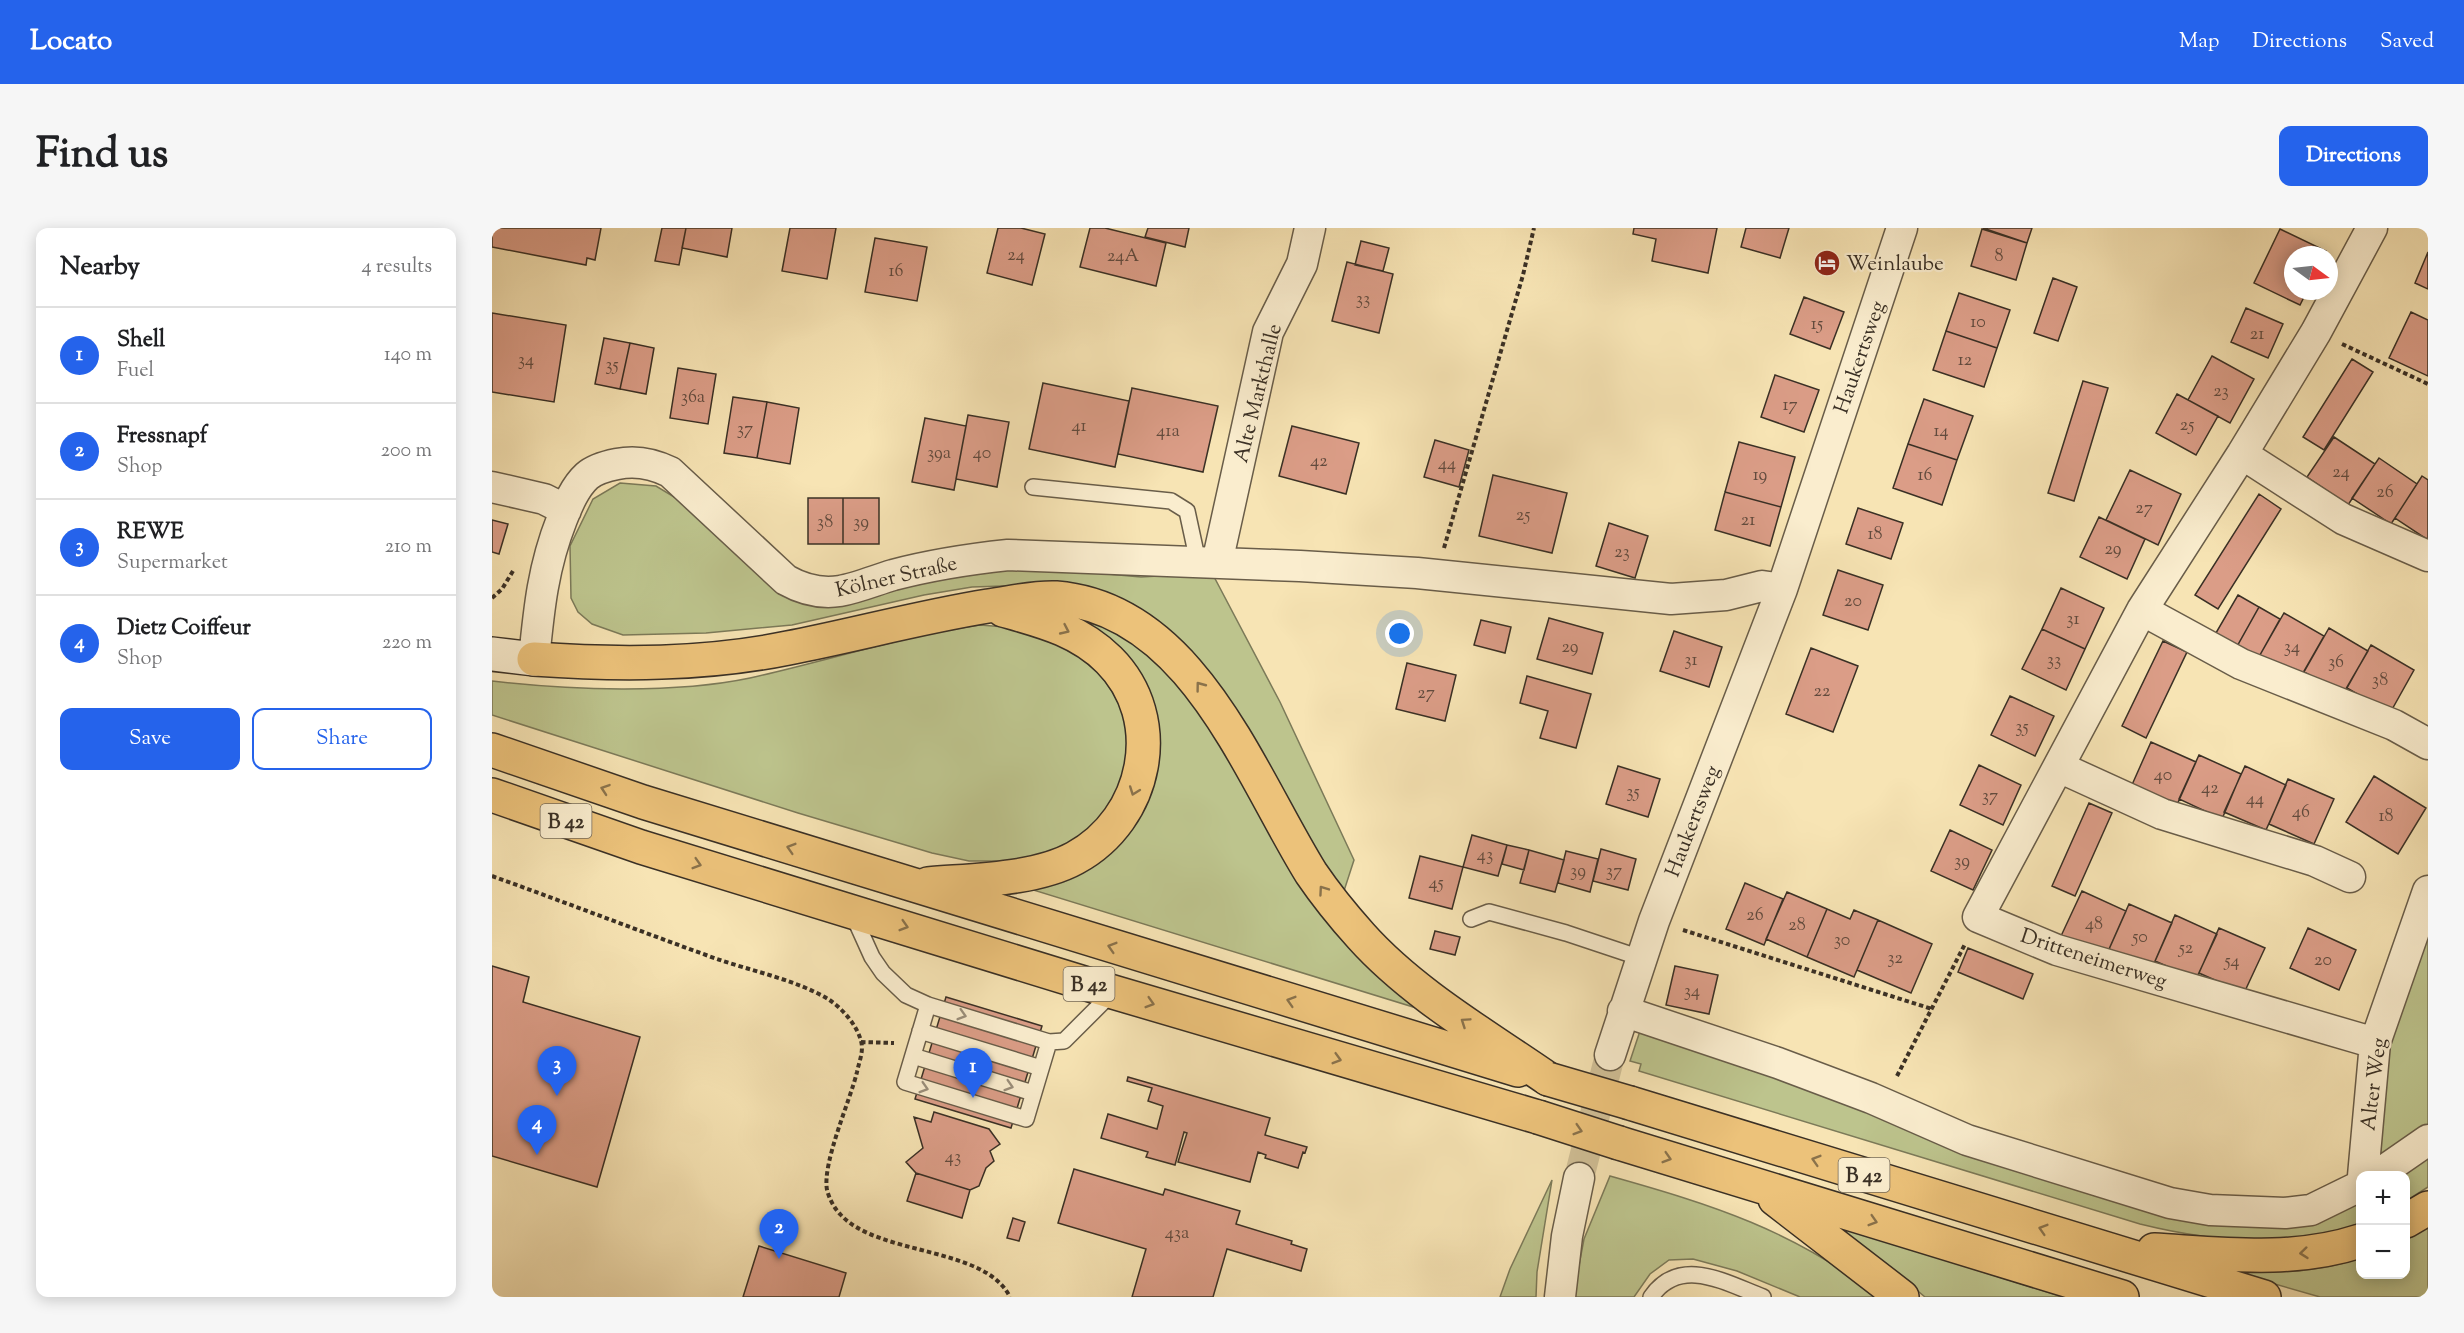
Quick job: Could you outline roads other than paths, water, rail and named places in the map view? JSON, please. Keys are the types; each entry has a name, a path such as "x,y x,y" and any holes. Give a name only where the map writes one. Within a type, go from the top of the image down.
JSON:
{"highway":[{"path":"534,659 612,663 724,659 790,648 927,616 1032,599 1071,600 1113,615 1160,644 1193,677 1222,717 1312,874 1363,939 1432,998 1548,1079"},
{"path":"912,886 1018,875 1051,868 1075,859 1096,844 1121,816 1134,795 1140,773 1144,734 1141,717 1125,678 1108,659 1071,632 1052,624 990,606"},
{"name":"B 42","path":"492,750 643,802 912,886 2264,1297"},
{"name":"B 42","path":"492,795 641,847 2122,1297"},
{"path":"1757,1185 1902,1297"},
{"path":"2410,1219 2428,1208"},
{"path":"2099,1246 2269,1256 2336,1249 2356,1243"}],"street":[{"name":"Alte Markthalle","path":"1207,563 1268,332 1302,264 1310,228"},
{"name":"Haukertsweg","path":"1610,1055 1654,921 1782,589 1902,228"},
{"path":"2350,877 2315,861 2162,814 2059,767 2142,610 2242,454 2316,332 2372,228"},
{"path":"2242,454 2343,519 2428,556"},
{"name":"Kölner Straße","path":"534,659 538,612 547,561 566,510 578,487 588,475 596,470 628,463 648,463 658,466 680,480 786,580 796,586 826,592 841,591 907,572 999,556 1427,574 1671,599 1726,595 1761,586 1782,589"},
{"path":"492,487 544,499 566,510"},
{"path":"2142,610 2241,664 2394,725 2428,744"},
{"path":"492,654 534,659"},
{"name":"Dritteneimerweg","path":"2059,767 1978,917 2057,950 2375,1043"},
{"name":"Alter Weg","path":"2363,1171 2375,1043 2428,891"},
{"path":"1623,1011 1778,1064 1883,1104 1967,1140 2170,1203 2254,1214 2311,1210 2356,1188"},
{"path":"2383,1171 2428,1140"},
{"path":"1560,1297 1568,1227 1578,1178"}],"lane":[{"path":"1034,487 1171,501 1186,511 1207,563"},
{"path":"850,910 872,957 883,973 906,995 928,1005 1049,1042 1064,1041 1113,992"},
{"path":"1471,919 1489,912 1566,933 1641,958"},
{"path":"928,1005 905,1082 927,1089 1026,1119 1049,1042"},
{"path":"921,1031 1041,1068"},
{"path":"913,1056 1033,1093"},
{"path":"1651,1297 1658,1286 1670,1278 1685,1274 1703,1275 1763,1297"}],"tunnel":[{"path":"1579,1178 1610,1055"}],"place":[{"name":"Weinlaube","path":"1827,263"},
{"name":"REWE","path":"557,1096"},
{"name":"Shell","path":"973,1098"},
{"name":"Dietz Coiffeur","path":"537,1155"},
{"name":"Fressnapf","path":"779,1259"}]}
